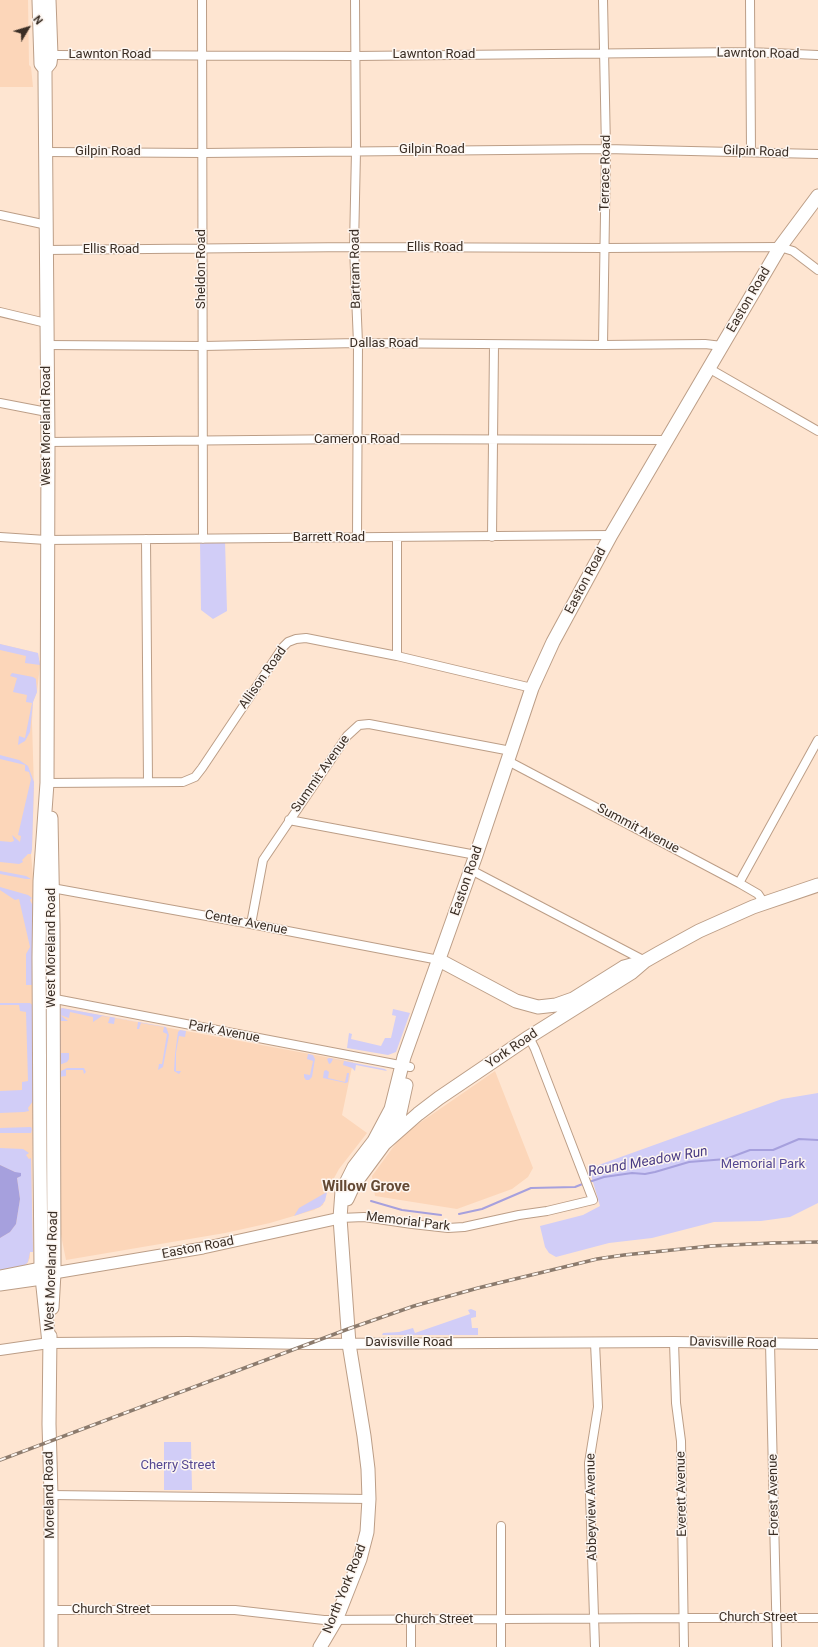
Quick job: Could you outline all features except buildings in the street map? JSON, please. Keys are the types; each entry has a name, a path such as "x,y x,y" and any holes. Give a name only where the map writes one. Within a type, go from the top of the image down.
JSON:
{"main road":[{"name":"West Moreland Road","path":"39,0 41,64 45,69 47,225 47,783 40,881 46,998 46,1273 49,1343"},
{"name":"West Moreland Road","path":"45,69 50,63 51,55 49,0"},
{"name":"Easton Road","path":"340,1218 340,1204 346,1181 354,1167 374,1141 391,1109 406,1066 424,999 476,855 532,688 553,642 611,535 710,369 780,247 818,196"},
{"name":"West Moreland Road","path":"46,998 52,888 51,812 47,783"},
{"name":"York Road","path":"439,960 516,1001 538,1007 556,1006 573,999 624,967 645,961 699,931 764,903 818,885"},
{"name":"York Road","path":"384,1144 418,1114 528,1037 632,973 645,961"},
{"name":"Easton Road","path":"340,1218 346,1200 353,1186 384,1144 399,1117 406,1066"},
{"name":"Easton Road","path":"0,1276 46,1273 203,1248 340,1218"},
{"path":"340,1218 349,1344"},
{"name":"Easton Road","path":"0,1285 46,1273"},
{"name":"Moreland Road","path":"49,1343 51,1647"},
{"name":"North York Road","path":"320,1647 336,1620 360,1559 367,1532 369,1499 368,1478 349,1344"}],"street":[{"name":"Sheldon Road","path":"202,0 203,539"},
{"name":"Bartram Road","path":"355,0 356,151 354,247 358,343 356,439 357,538"},
{"name":"Terrace Road","path":"603,0 606,149 603,345"},
{"path":"750,0 749,52 751,152"},
{"name":"Lawnton Road","path":"51,55 355,56 749,52 818,55"},
{"name":"Gilpin Road","path":"46,152 203,153 606,149 818,154"},
{"path":"0,215 47,225"},
{"name":"Ellis Road","path":"46,250 354,247 780,247 792,251 818,270"},
{"path":"0,312 46,323"},
{"name":"Dallas Road","path":"46,345 203,346 358,343 494,345 705,344 722,346"},
{"path":"492,537 494,345"},
{"path":"710,369 818,431"},
{"path":"0,403 47,412"},
{"name":"Cameron Road","path":"48,442 204,442 356,439 667,440"},
{"name":"Barrett Road","path":"0,537 46,540 146,540 611,535"},
{"path":"397,538 397,656"},
{"path":"146,540 148,782"},
{"name":"Allison Road","path":"47,783 183,782 195,777 207,762 283,648 288,642 296,638 306,638 397,656 532,688"},
{"name":"Summit Avenue","path":"251,924 263,860 347,736 359,725 369,724 509,756 568,792 739,883 758,894 764,903"},
{"path":"739,883 818,740"},
{"path":"289,820 476,855"},
{"path":"470,870 645,961"},
{"name":"Center Avenue","path":"52,888 439,960"},
{"name":"Park Avenue","path":"46,998 406,1066"},
{"name":"Memorial Park","path":"340,1218 364,1216 424,1226 464,1227 519,1215 547,1211 593,1200 535,1049 528,1037"},
{"name":"Davisville Road","path":"0,1350 49,1343 195,1342 349,1344 674,1342 818,1344"},
{"name":"Everett Avenue","path":"674,1342 676,1403 682,1441 684,1647"},
{"name":"Abbeyview Avenue","path":"595,1343 598,1407 589,1463 595,1647"},
{"name":"Forest Avenue","path":"770,1343 777,1647"},
{"path":"51,1495 369,1499"},
{"path":"501,1526 501,1647"},
{"name":"Church Street","path":"51,1610 235,1610 324,1620 818,1618"},
{"path":"411,1620 412,1647"}],"shaded area":[{"path":"0,0 28,0 29,65 31,67 33,87 0,87"},
{"path":"0,644 38,653 40,665 37,692 33,702 32,722 34,789 31,854 36,910 32,1163 33,1252 30,1252 30,1258 27,1264 0,1271"},
{"path":"62,1008 353,1062 342,1115 367,1133 339,1169 327,1191 323,1205 314,1210 270,1223 225,1233 66,1260 61,1235 58,1011"},
{"path":"495,1071 533,1168 528,1177 512,1189 457,1209 375,1196 372,1176 402,1135"},
{"path":"0,1165 15,1172 21,1173 21,1176 17,1178 20,1199 16,1224 10,1232 0,1238"}],"green space":[{"path":"200,540 225,541 227,611 213,619 201,610"},
{"path":"0,644 38,653 40,665 25,663 26,656 0,650"},
{"path":"12,673 33,677 36,679 37,692 33,702 30,732 25,741 18,745 19,736 25,738 32,703 26,702 27,695 13,692 17,678 10,676"},
{"path":"0,755 19,760 28,766 34,782 32,849 31,854 28,854 22,860 23,862 19,864 0,862 0,841 14,841 12,835 20,842 21,836 18,835 31,779 29,772 25,771 25,765 0,759"},
{"path":"0,871 26,876 31,879 0,874"},
{"path":"0,887 28,895 32,898 30,900 32,904 35,904 33,985 26,985 26,954 30,947 19,899 15,900 0,890"},
{"path":"0,1003 30,1003 37,1009 33,1101 28,1108 29,1111 0,1113 0,1091 22,1090 22,1082 28,1081 26,1012 20,1011 19,1005 0,1005"},
{"path":"62,1008 166,1027 169,1035 163,1067 158,1070 159,1064 162,1064 167,1034 163,1032 164,1027 141,1023 139,1029 137,1029 138,1022 115,1018 114,1024 108,1023 110,1017 102,1016 93,1022 93,1017 70,1012 69,1018 60,1015 68,1021 60,1021 61,1053 69,1053 69,1059 67,1062 59,1065 60,1009"},
{"path":"393,1009 410,1013 396,1052 388,1055 347,1048 349,1033 352,1034 351,1039 381,1046 385,1038 391,1038 396,1016 392,1015"},
{"path":"180,1030 186,1031 185,1037 179,1036 176,1053 176,1071 181,1071 179,1074 174,1071 178,1032"},
{"path":"308,1054 313,1055 315,1059 312,1077 309,1080 306,1080 304,1074 310,1075 313,1061 307,1059"},
{"path":"329,1058 385,1069 387,1071 356,1065 355,1071 352,1068 343,1065 344,1061 333,1059 329,1064 327,1059"},
{"path":"67,1068 84,1068 86,1072 84,1074 83,1070 66,1070 66,1076 59,1077 61,1071"},
{"path":"326,1070 329,1072 328,1078 345,1082 347,1073 349,1073 348,1082 346,1083 323,1078 324,1071"},
{"name":"Memorial Park","path":"818,1093 818,1203 790,1217 761,1221 714,1222 652,1238 609,1243 556,1257 549,1253 545,1247 540,1226 583,1215 600,1206 590,1172 593,1167 782,1099"},
{"path":"31,1127 31,1133 0,1133 0,1128"},
{"path":"0,1148 23,1149 29,1153 26,1155 29,1159 31,1158 33,1252 30,1252 28,1262 24,1266 0,1271 0,1238 10,1232 16,1224 20,1199 17,1178 19,1177 15,1172 0,1165"},
{"path":"327,1192 325,1201 320,1207 294,1216 299,1208"},
{"path":"471,1309 476,1311 476,1317 471,1318 472,1328 478,1328 478,1335 382,1335 383,1333 399,1332 413,1328 415,1333 470,1314 468,1310"},
{"name":"Cherry Street","path":"164,1442 191,1442 192,1490 164,1490"}],"waterway":[{"name":"Round Meadow Run","path":"589,1182 604,1177 632,1173 645,1174 689,1162 726,1159 750,1150 773,1150 799,1139 818,1140"},
{"name":"Round Meadow Run","path":"459,1214 482,1209 531,1188 575,1187 585,1183"},
{"name":"Round Meadow Run","path":"371,1201 402,1210 441,1215"}],"railway":[{"path":"0,1460 348,1329 414,1306 478,1288 597,1259 624,1255 711,1246 818,1242"}],"district":[{"name":"Willow Grove","path":"366,1187"}]}
